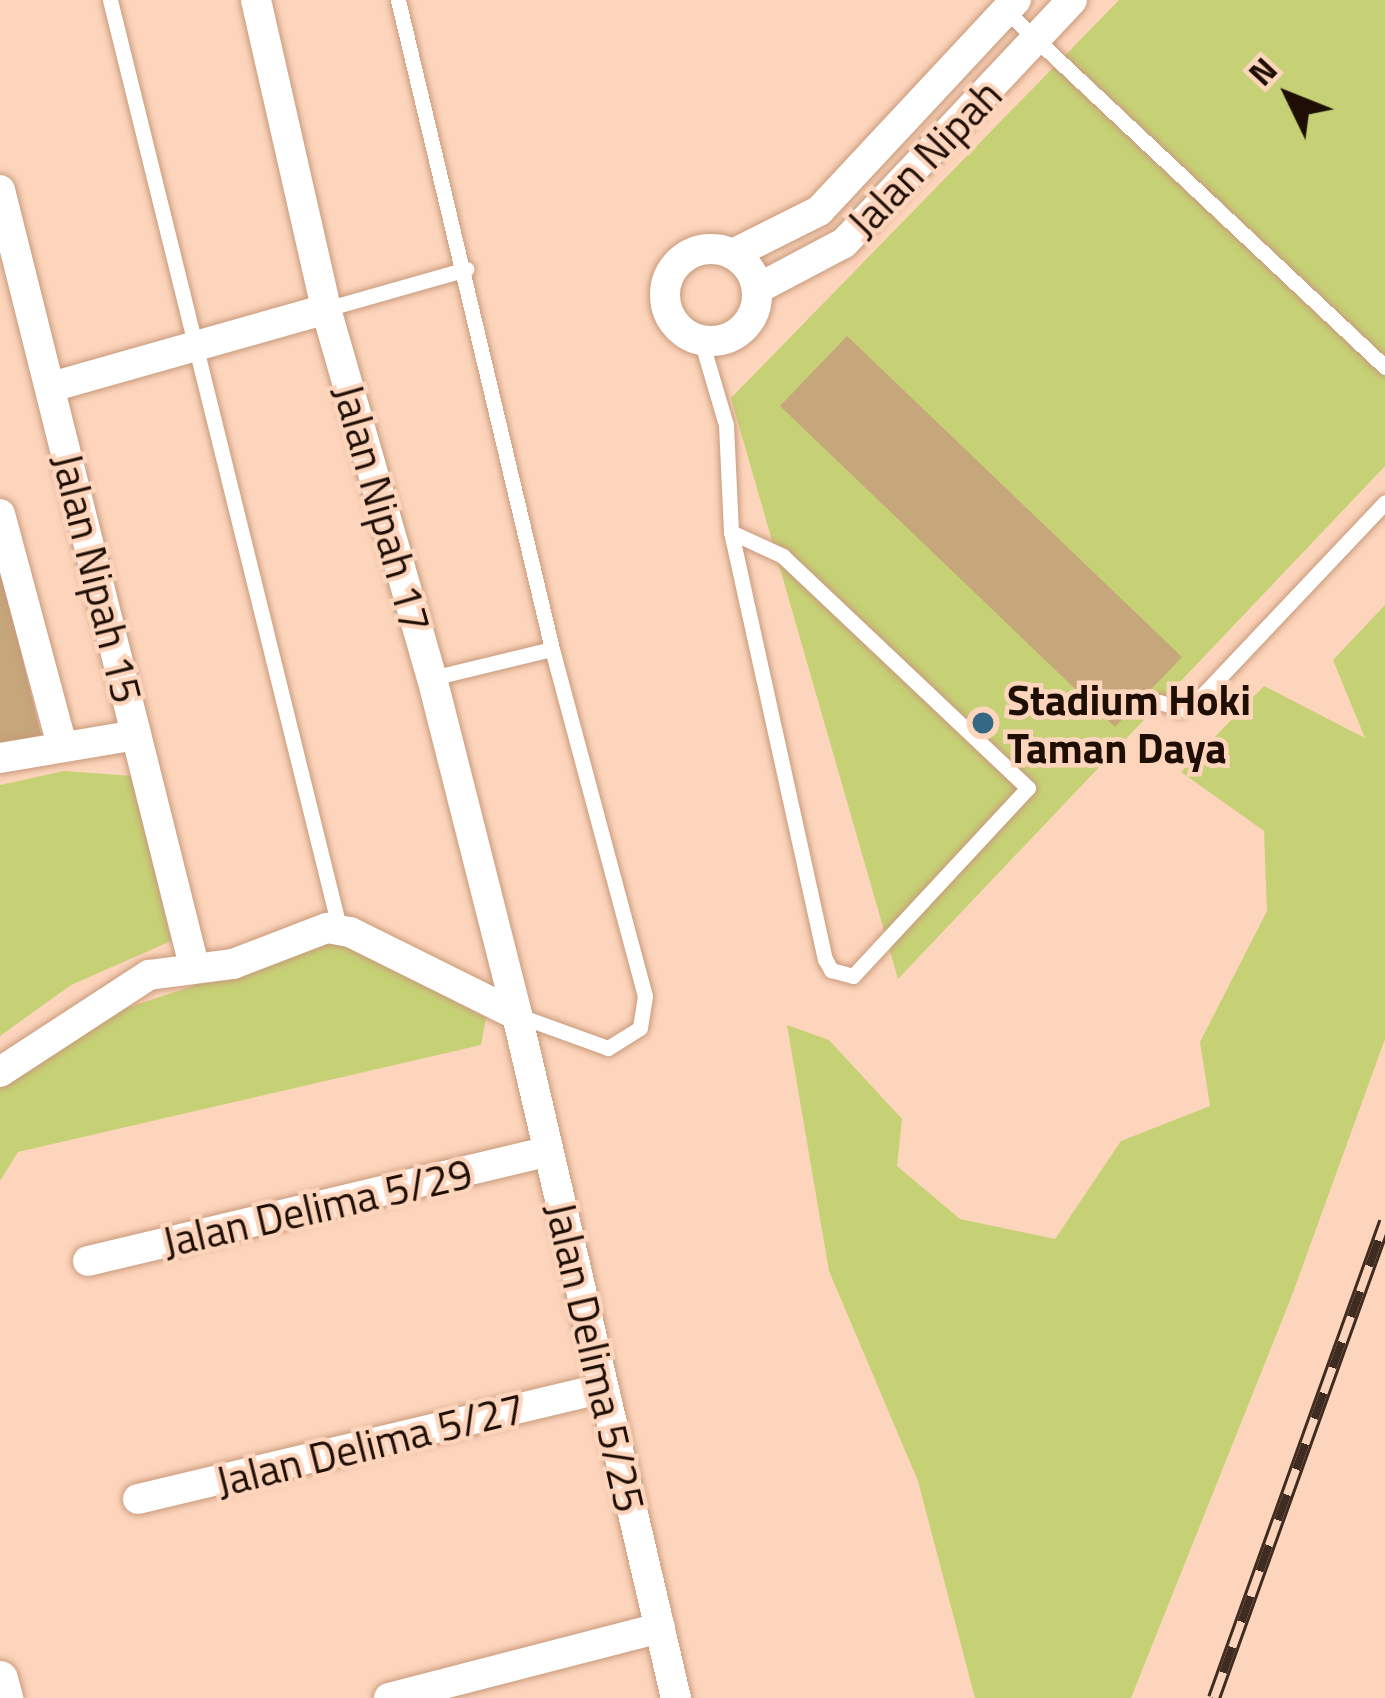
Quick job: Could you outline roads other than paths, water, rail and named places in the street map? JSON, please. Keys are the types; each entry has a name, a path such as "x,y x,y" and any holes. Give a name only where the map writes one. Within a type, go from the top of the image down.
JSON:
{"street":[{"name":"Jalan Nipah 17","path":"256,0 326,309 432,679 517,1016"},
{"name":"Jalan Nipah","path":"757,289 844,243 1072,0"},
{"name":"Jalan Nipah","path":"733,254 819,211 1011,6"},
{"name":"Jalan Nipah 15","path":"0,190 194,966"},
{"path":"700,250 733,254 757,289 742,329 700,340 668,312 668,279 700,250"},
{"path":"51,387 326,309"},
{"path":"0,514 62,745"},
{"path":"0,758 136,735"},
{"path":"0,1072 143,978 194,966 232,964 340,927 517,1016"},
{"name":"Jalan Delima 5/25","path":"517,1016 676,1698"},
{"name":"Jalan Delima 5/29","path":"88,1261 547,1152"},
{"name":"Jalan Delima 5/27","path":"138,1499 603,1388"},
{"path":"389,1698 660,1628"},
{"path":"0,1679 5,1698"}],"lane":[{"path":"110,0 340,927"},
{"path":"398,0 466,269 552,649 645,1014 627,1041 608,1048 517,1016"},
{"path":"1011,6 1036,41 1385,368"},
{"path":"326,309 466,269"},
{"path":"700,340 726,425 731,532 826,959 831,970 853,976 1028,788 783,556 731,532"},
{"path":"1160,702 1180,709 1198,700 1385,502"},
{"path":"432,679 552,649"}],"railway":[{"path":"1214,1698 1385,1222"}],"place":[{"name":"Stadium Hoki Taman Daya","path":"983,723"}]}
